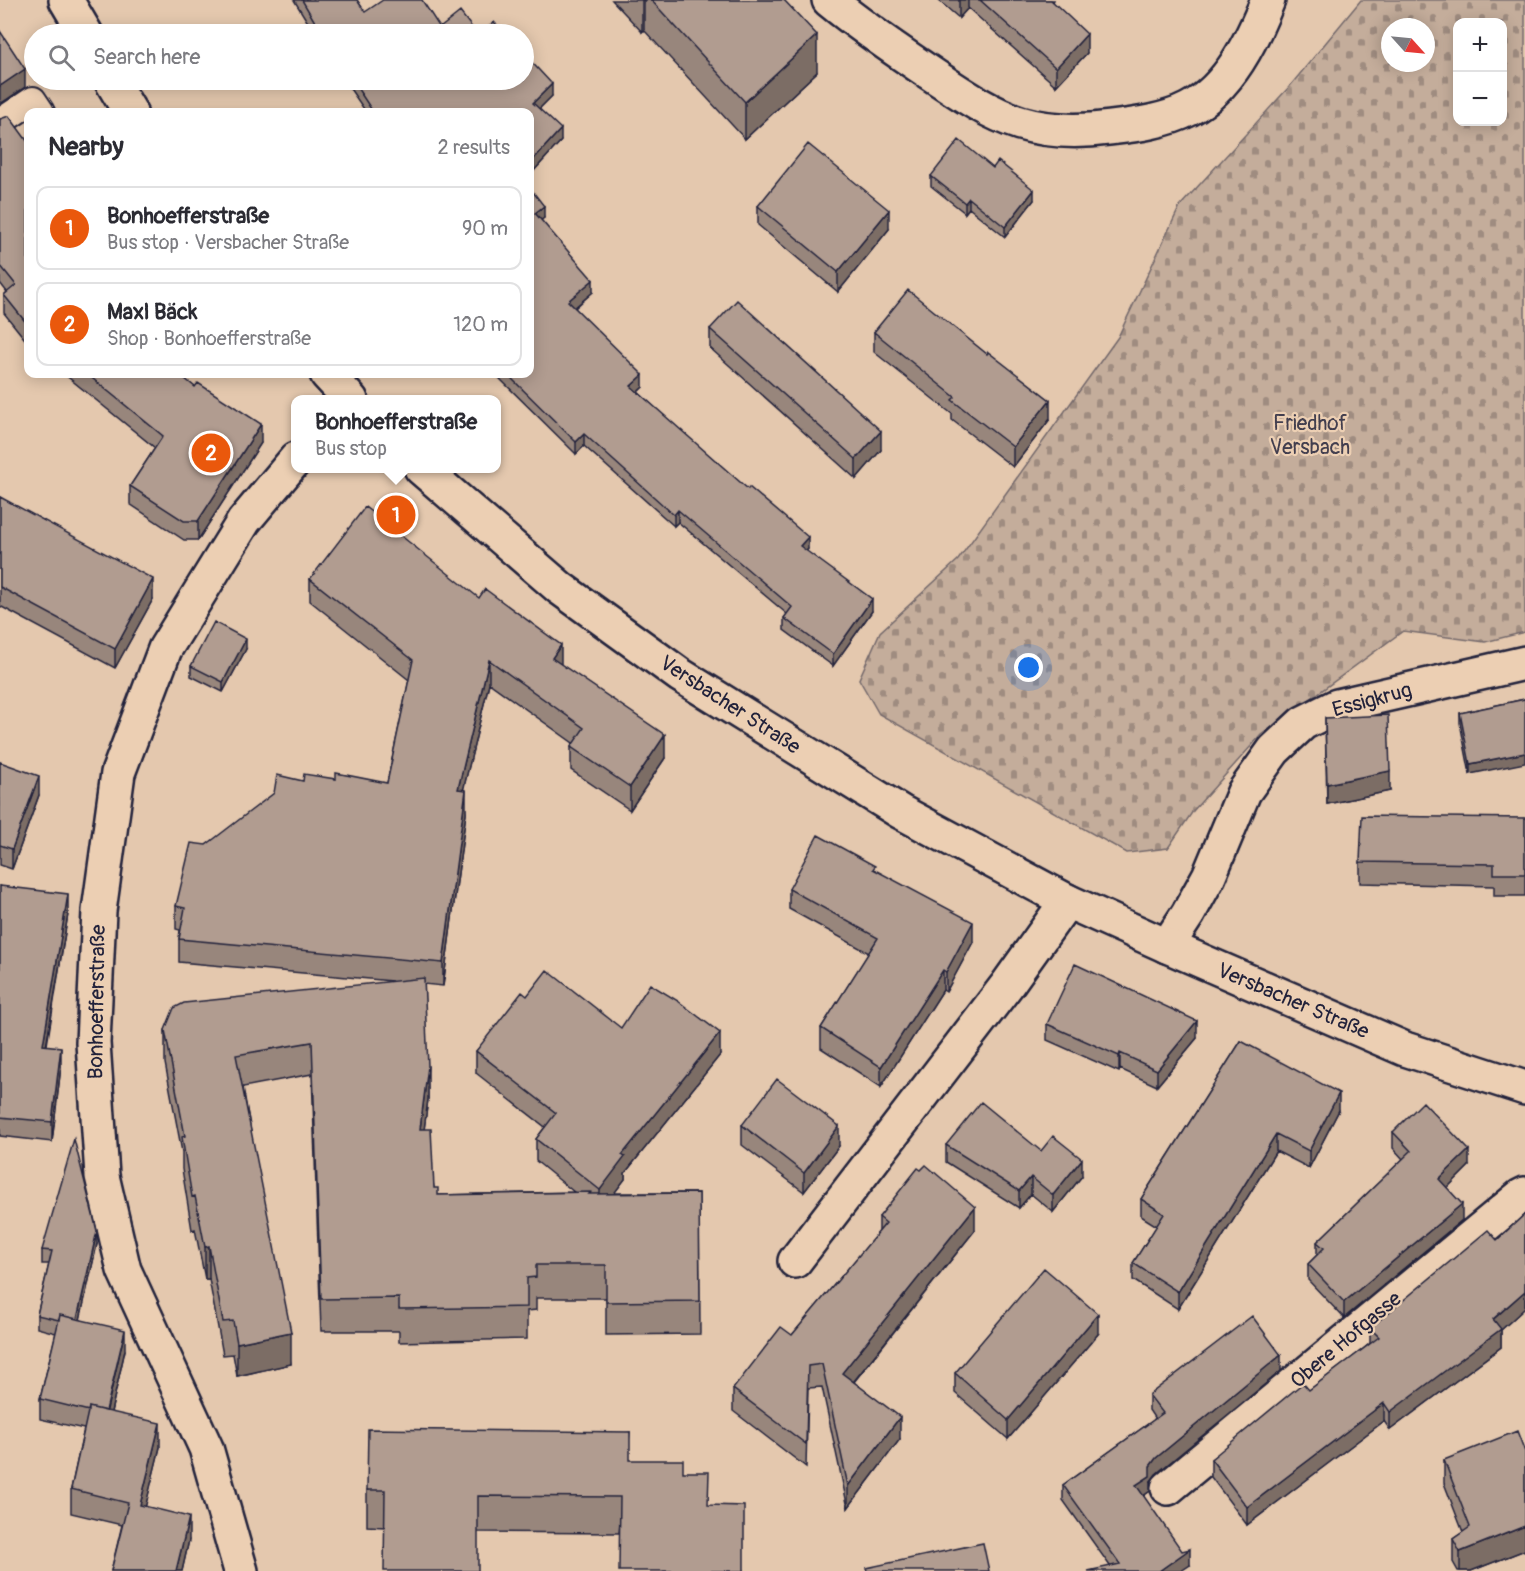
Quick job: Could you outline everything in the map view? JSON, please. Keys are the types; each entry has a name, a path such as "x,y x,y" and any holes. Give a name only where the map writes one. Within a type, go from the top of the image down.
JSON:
{"street":[{"path":"66,0 80,24"},
{"path":"829,0 914,63 979,105 1019,123 1066,131 1087,131 1138,124 1164,118 1190,108 1211,92 1235,66 1255,33 1268,0"},
{"path":"117,90 128,108"},
{"name":"Bonhoefferstraße","path":"241,1571 206,1448 124,1270 102,1176 93,1043 98,923 118,773 165,649 244,521 291,465"},
{"name":"Versbacher Straße","path":"427,473 560,588 680,675 901,812 1066,901 1167,946 1405,1049 1525,1088"},
{"name":"Essigkrug","path":"1167,946 1209,876 1244,792 1274,750 1303,723 1337,706 1525,663"},
{"path":"795,1261 1007,985 1066,901"},
{"name":"Obere Hofgasse","path":"1168,1488 1525,1194"}],"lane":[{"path":"2,116 33,100 38,108"}],"green space":[{"name":"Friedhof Versbach","path":"1361,0 1525,0 1525,632 1485,642 1403,631 1261,735 1193,811 1168,848 1127,853 879,714 859,679 880,632 958,560 1118,337 1180,206 1290,86"}],"building":[{"path":"302,0 357,0 365,12 383,0 422,0 437,24 316,24"},
{"path":"651,0 784,0 817,35 745,102"},
{"path":"980,0 1051,0 1087,34 1056,68"},
{"path":"460,12 469,24 445,24"},
{"path":"0,31 24,70 0,86"},
{"path":"534,65 552,84 533,103 561,129 534,159 534,108 370,108 359,90 534,90"},
{"path":"9,116 24,137 24,320 4,295 16,285 0,265 0,119"},
{"path":"959,140 993,168 998,161 1034,190 1005,227 969,198 965,203 931,176"},
{"path":"808,144 889,210 838,272 758,206"},
{"path":"534,193 544,206 535,213 593,280 568,301 643,375 631,386 748,489 749,487 808,537 800,546 872,599 833,654 784,618 792,607 678,510 674,515 584,434 576,442 511,378 534,378"},
{"path":"908,290 987,354 988,352 1050,400 1013,447 952,400 955,397 874,332"},
{"path":"737,300 881,431 856,459 710,329"},
{"path":"92,378 184,378 195,387 198,383 261,424 198,521 184,521 130,486 163,436"},
{"path":"0,497 153,579 115,649 0,587"},
{"path":"365,507 479,598 485,589 561,645 552,658 665,735 630,787 571,747 584,728 489,660 458,789 466,790 443,963 179,939 185,908 176,906 191,843 206,845 274,793 277,775 303,781 304,774 336,779 336,773 387,783 413,660 310,579"},
{"path":"214,622 246,639 223,682 191,666"},
{"path":"1525,699 1525,753 1470,764 1460,713"},
{"path":"1388,715 1390,771 1327,784 1325,718"},
{"path":"0,762 39,776 12,849 0,845"},
{"path":"1362,816 1525,818 1525,874 1494,874 1494,864 1360,862"},
{"path":"818,835 875,866 873,869 973,922 946,972 943,970 881,1067 821,1028 878,938 789,889"},
{"path":"0,886 68,894 43,1045 61,1047 52,1122 0,1117"},
{"path":"1075,964 1197,1021 1157,1070 1047,1024"},
{"path":"547,970 621,1028 650,984 678,1001 720,1033 622,1155 625,1157 600,1190 536,1139 556,1113 476,1051 522,992 527,996"},
{"path":"424,978 428,1066 420,1129 431,1129 434,1188 438,1188 438,1195 591,1192 589,1194 699,1193 700,1301 606,1302 606,1265 536,1265 536,1277 527,1278 527,1307 399,1309 399,1298 321,1299 312,1042 236,1055 291,1332 237,1343 233,1321 223,1322 209,1246 205,1247 195,1196 192,1197 182,1137 185,1136 165,1030 174,1008 184,1003"},
{"path":"1241,1041 1339,1093 1309,1151 1276,1134 1178,1292 1133,1263 1164,1214 1141,1199"},
{"path":"777,1079 839,1126 804,1173 742,1125"},
{"path":"981,1102 1041,1151 1053,1136 1082,1159 1053,1195 1031,1177 1019,1191 946,1145"},
{"path":"1423,1102 1469,1150 1439,1179 1462,1204 1344,1302 1308,1264 1324,1248 1317,1242 1411,1151 1393,1132"},
{"path":"74,1139 97,1231 77,1319 60,1315 59,1320 37,1315 52,1251 42,1250"},
{"path":"926,1165 975,1207 842,1373 900,1417 848,1486 822,1364 808,1366 806,1444 733,1389 781,1327 792,1335 886,1223 879,1217 918,1168 921,1170"},
{"path":"1525,1214 1525,1291 1493,1319 1501,1329 1390,1412 1384,1403 1247,1507 1211,1459 1303,1383 1309,1390 1379,1337 1370,1328 1488,1230 1497,1240"},
{"path":"1044,1268 1098,1314 1008,1420 955,1373"},
{"path":"60,1315 125,1330 106,1411 89,1407 89,1411 40,1399"},
{"path":"1252,1316 1281,1355 1156,1458 1150,1466 1150,1476 1136,1485 1182,1551 1190,1549 1159,1571 1088,1571 1120,1564 1063,1485 1163,1413 1149,1395"},
{"path":"89,1407 160,1423 140,1505 189,1517 176,1571 111,1571 128,1503 71,1489"},
{"path":"368,1429 630,1432 630,1460 683,1460 683,1472 709,1472 708,1505 744,1506 744,1571 619,1571 620,1497 478,1496 478,1571 384,1571 385,1490 367,1490"},
{"path":"1517,1431 1525,1452 1525,1526 1460,1552 1453,1539 1470,1527 1444,1460"},
{"path":"983,1543 989,1571 867,1571 866,1568"}],"place":[{"name":"Maxl Bäck","path":"211,453"},
{"name":"Bonhoefferstraße","path":"396,515"}]}
